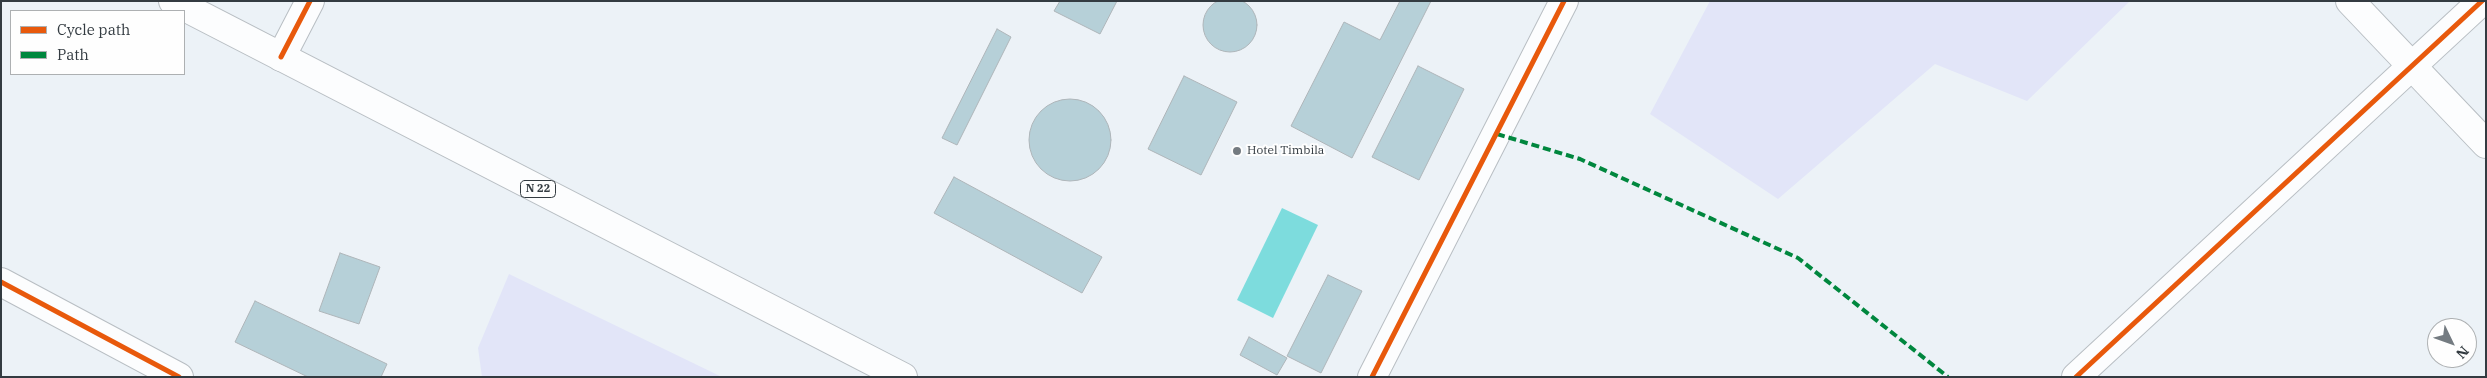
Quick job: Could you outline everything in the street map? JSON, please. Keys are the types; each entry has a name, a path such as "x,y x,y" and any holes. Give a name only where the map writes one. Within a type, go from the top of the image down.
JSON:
{"street":[{"name":"N 22","path":"173,1 903,377"},
{"path":"281,57 310,1"},
{"path":"1372,377 1564,1"},
{"path":"2350,1 2486,144"},
{"path":"2076,377 2482,1"},
{"path":"1,282 136,367 179,377"}],"shaded area":[{"path":"1710,1 2130,1 2027,101 1935,64 1778,199 1650,114"},
{"path":"509,274 722,377 482,377 478,348"}],"water":[{"path":"1282,208 1318,225 1273,318 1237,300"}],"building":[{"path":"1225,-1 1240,0 1245,3 1252,10 1256,20 1255,35 1249,44 1240,50 1230,52 1220,50 1211,44 1205,35 1203,25 1205,15 1211,6"},
{"path":"1060,1 1117,1 1100,34 1054,11"},
{"path":"1400,1 1431,1 1352,158 1291,126 1344,22 1380,40"},
{"path":"997,29 1011,37 957,145 942,138"},
{"path":"1418,66 1464,89 1419,180 1372,157"},
{"path":"1184,76 1237,102 1201,175 1148,149"},
{"path":"1070,99 1086,102 1099,111 1108,124 1111,140 1108,156 1099,169 1086,178 1070,181 1054,178 1041,169 1032,156 1029,140 1032,124 1041,111 1054,102"},
{"path":"954,177 1102,257 1082,293 934,213"},
{"path":"340,253 380,267 359,324 319,311"},
{"path":"1328,275 1362,291 1321,373 1287,356"},
{"path":"255,301 387,364 381,377 308,377 235,342"},
{"path":"1249,337 1287,358 1277,375 1240,355"}],"marked path":[{"path":"1497,134 1580,159 1798,258 1948,377"}],"cycle path":[{"path":"281,57 310,1"},
{"path":"1372,377 1564,1"},
{"path":"2076,377 2482,1"},
{"path":"1,282 179,377"}],"place":[{"name":"Hotel Timbila","path":"1237,151"}]}
